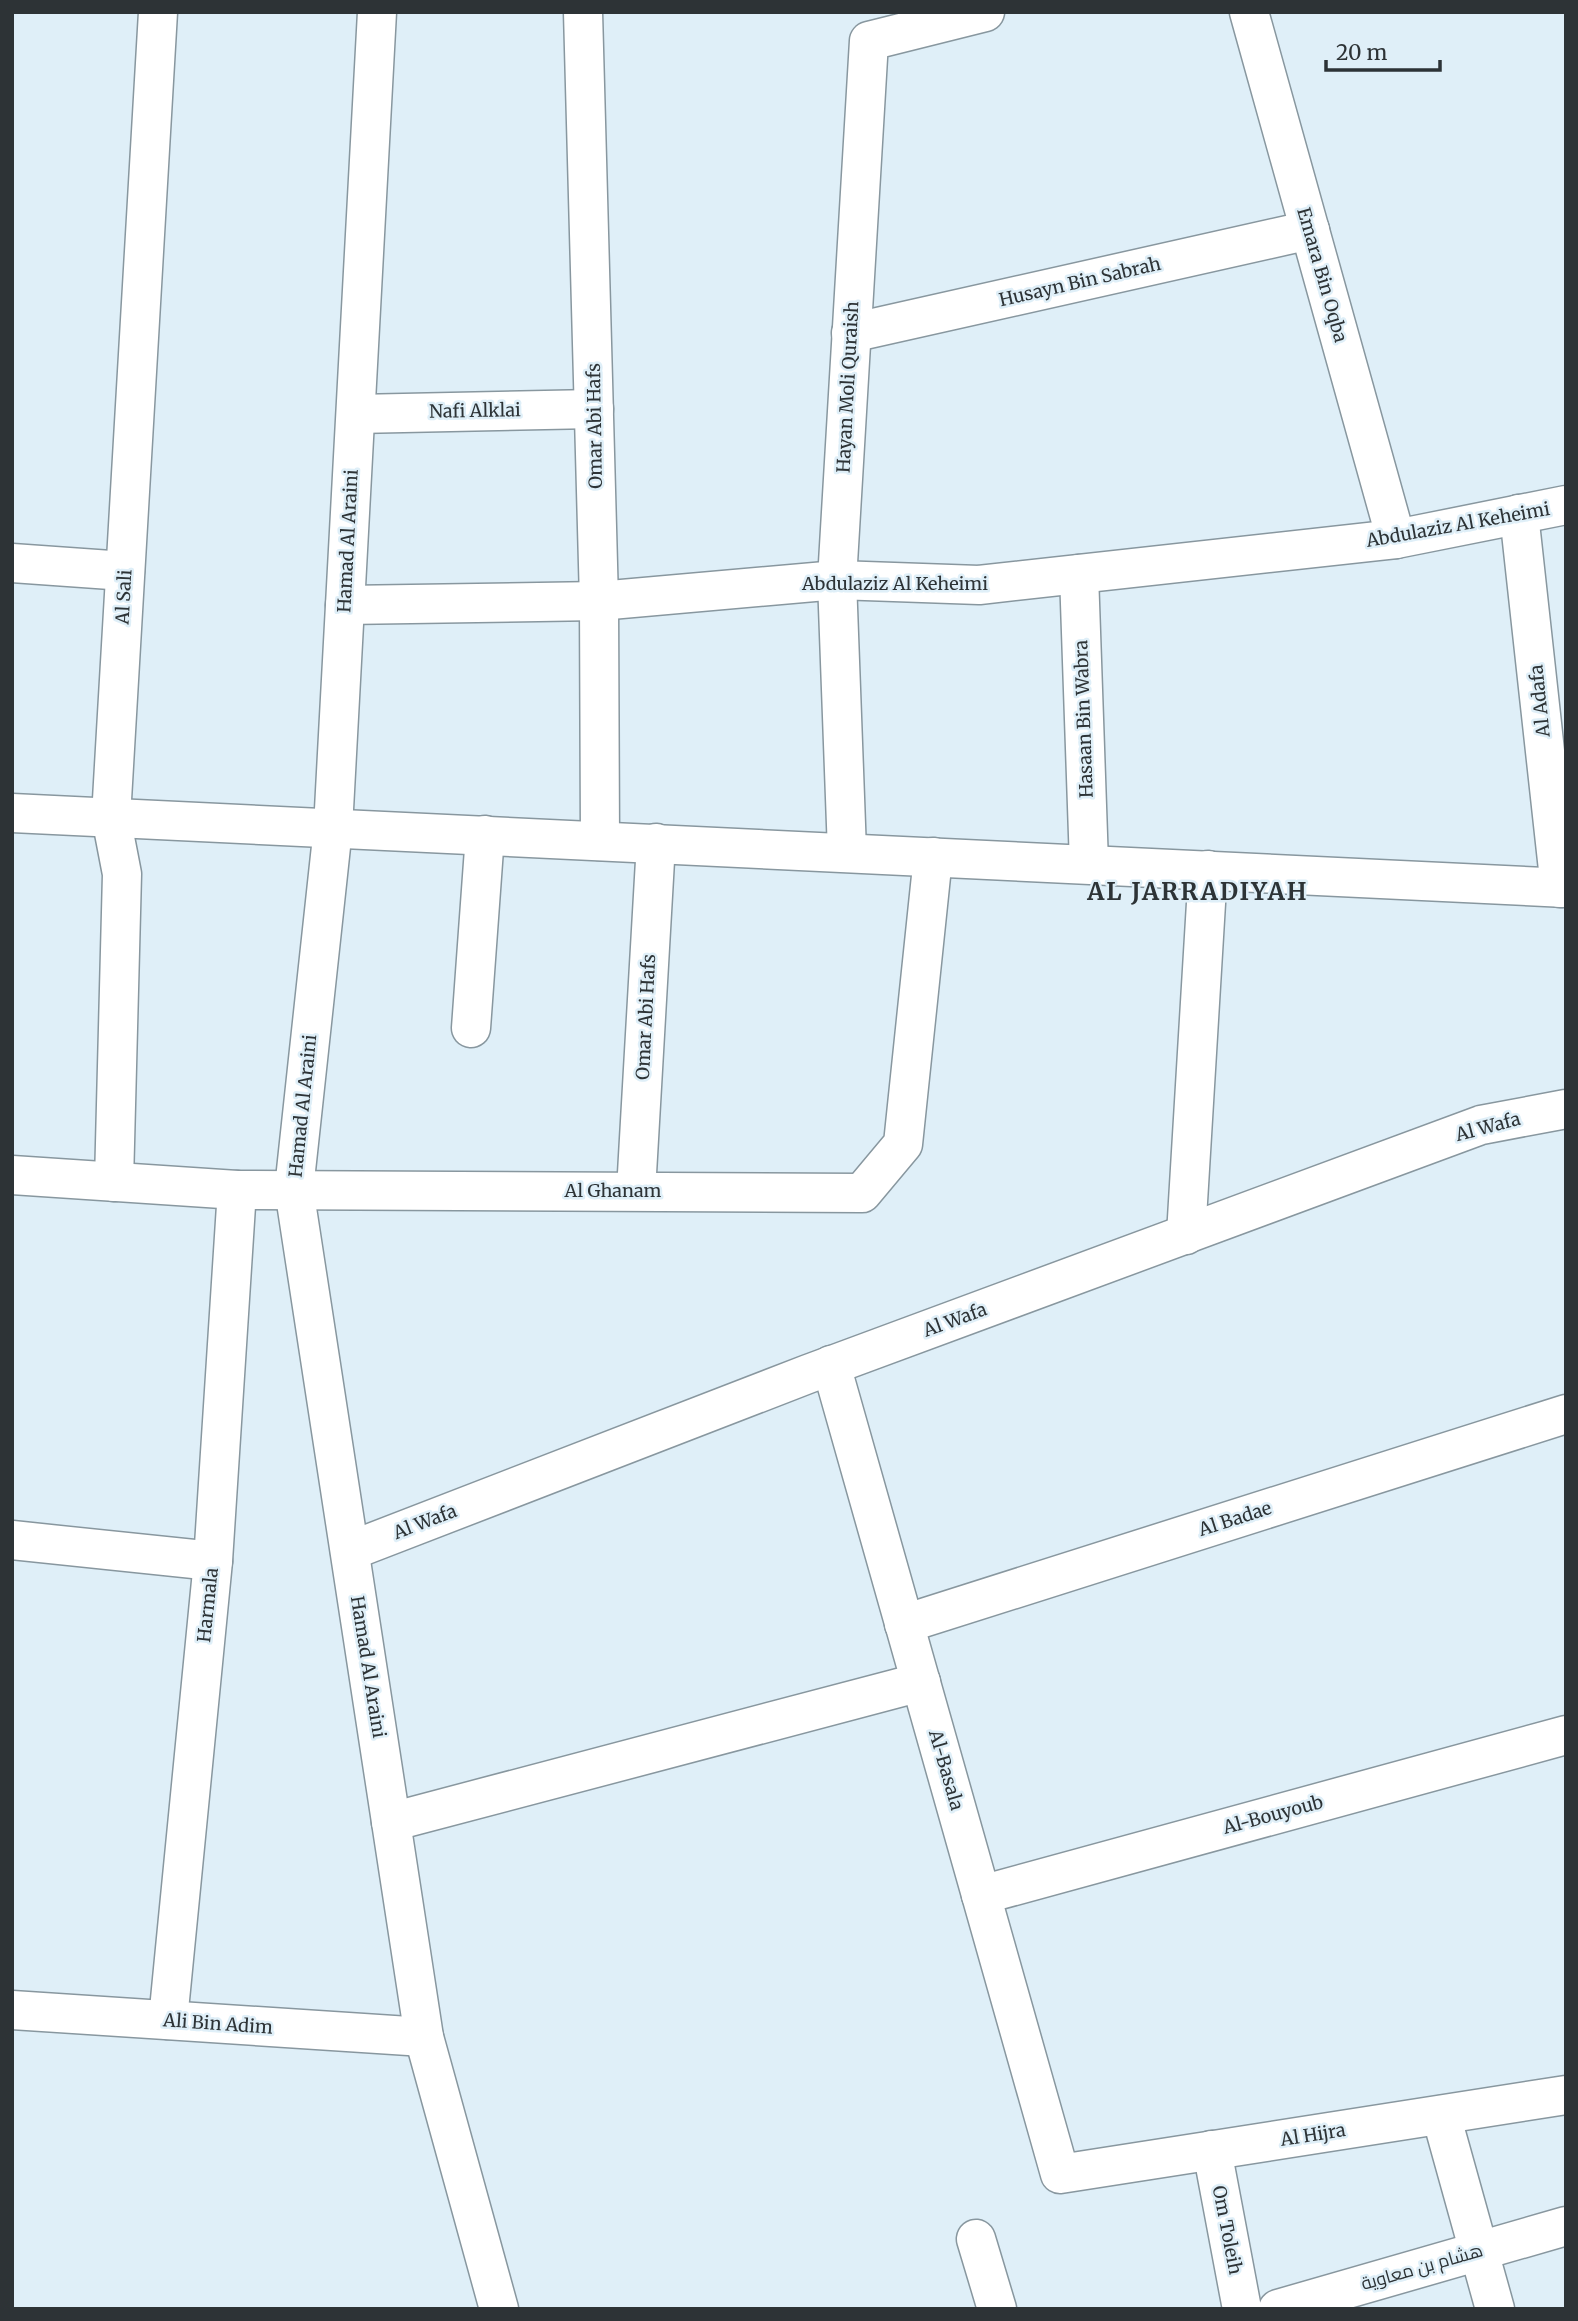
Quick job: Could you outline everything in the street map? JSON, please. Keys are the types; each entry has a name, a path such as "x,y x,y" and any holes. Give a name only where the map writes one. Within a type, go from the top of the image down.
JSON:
{"street":[{"name":"Al Sali","path":"114,1182 121,874 111,817 158,12"},
{"name":"Hamad Al Araini","path":"377,12 333,828 294,1189 424,2038 499,2309"},
{"name":"Omar Abi Hafs","path":"583,12 599,601 600,841"},
{"name":"Hayan Moli Quraish","path":"846,852 837,580 869,41 985,12"},
{"name":"Emara Bin Oqba","path":"1248,12 1396,538"},
{"name":"Husayn Bin Sabrah","path":"851,333 1310,230"},
{"name":"Nafi Alklai","path":"356,414 594,408"},
{"name":"Abdulaziz Al Keheimi","path":"345,605 599,601 837,580 979,585 1396,538 1566,505"},
{"name":"Al Adafa","path":"1519,514 1563,888"},
{"path":"12,563 125,571"},
{"name":"Hasaan Bin Wabra","path":"1079,575 1089,864"},
{"path":"12,813 1563,888"},
{"path":"471,1028 485,835"},
{"name":"Omar Abi Hafs","path":"636,1191 656,843"},
{"name":"Al Ghanam","path":"12,1175 237,1190 862,1193 903,1144 933,857"},
{"path":"1186,1235 1208,870"},
{"name":"Al Wafa","path":"350,1551 831,1365 1480,1125 1566,1109"},
{"name":"Harmala","path":"168,2020 213,1561 237,1190"},
{"name":"Al-Basala","path":"831,1365 1060,2174"},
{"name":"Al Badae","path":"904,1624 1566,1414"},
{"path":"12,1540 213,1561"},
{"path":"391,1822 921,1682"},
{"name":"Al-Bouyoub","path":"981,1895 1566,1735"},
{"name":"Ali Bin Adim","path":"12,2010 424,2038"},
{"name":"Al Hijra","path":"1060,2174 1566,2095"},
{"path":"1441,2115 1495,2309"},
{"name":"Om Toleih","path":"1212,2150 1242,2309"},
{"name":"هشام بن معاوية","path":"1278,2309 1566,2226"},
{"path":"976,2239 997,2309"}],"district":[{"name":"AL JARRADIYAH","path":"1198,892"}]}
